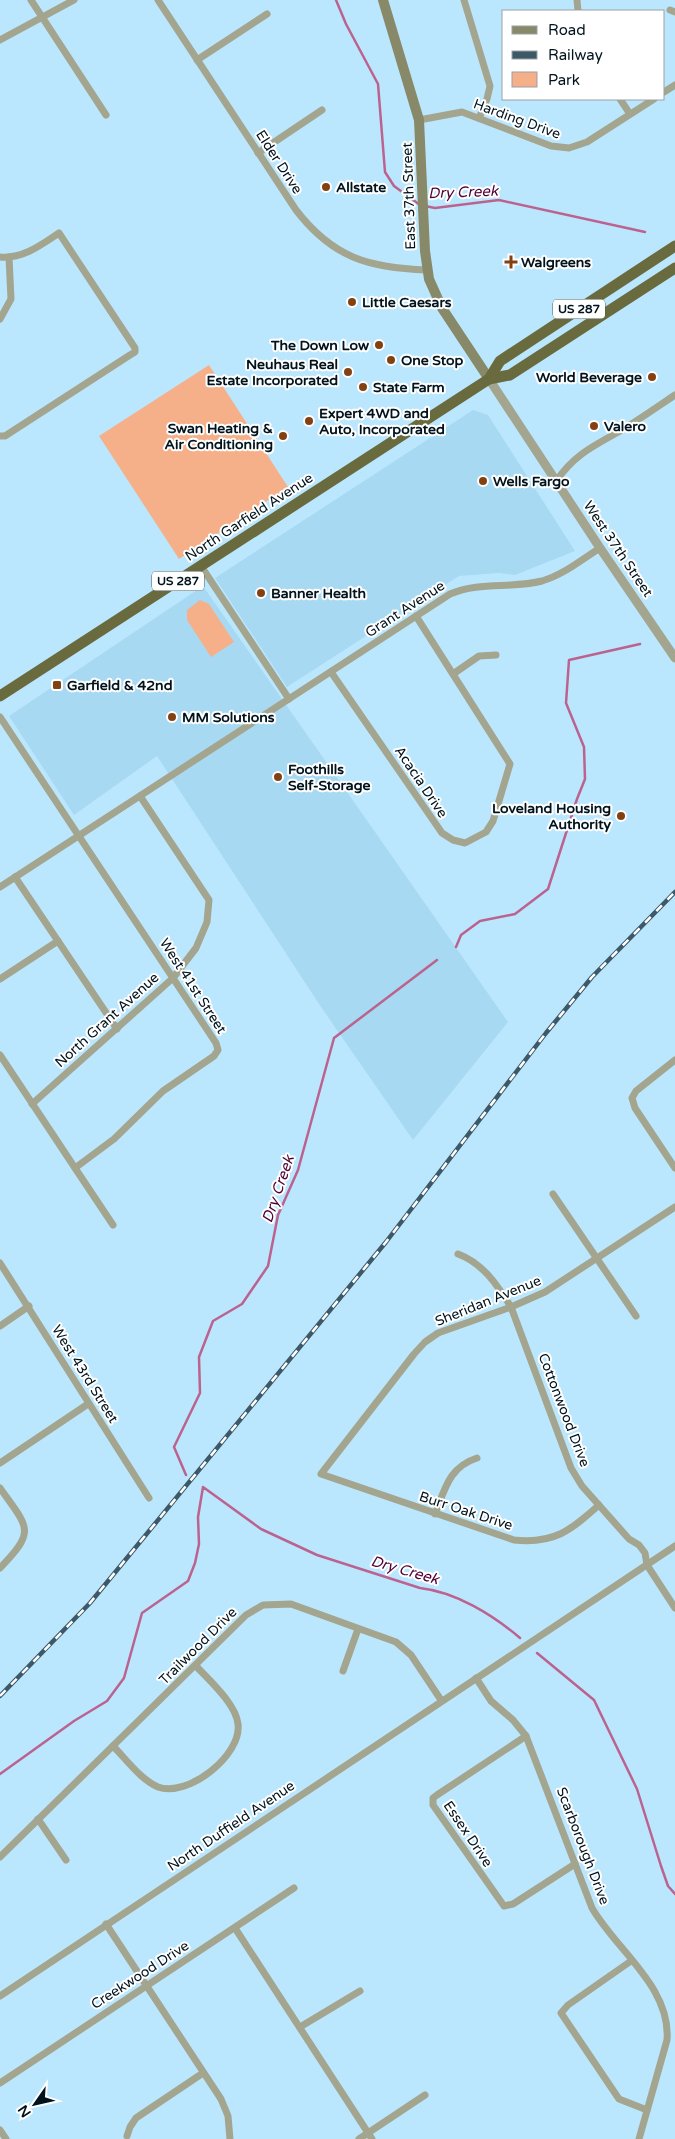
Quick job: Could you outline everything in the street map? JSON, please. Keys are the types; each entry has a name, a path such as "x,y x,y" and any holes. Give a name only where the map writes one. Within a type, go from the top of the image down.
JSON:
{"highway":[{"name":"North Garfield Avenue","path":"489,379 500,361 675,246"},
{"name":"North Garfield Avenue","path":"0,696 489,379 510,375 675,268"}],"main road":[{"name":"East 37th Street","path":"383,0 419,120 427,270 442,308 489,379"}],"street":[{"path":"31,0 106,115"},
{"path":"0,40 74,0"},
{"name":"Elder Drive","path":"158,0 296,210 327,244 370,263 399,269 427,270"},
{"path":"464,0 490,86 488,99 479,118"},
{"path":"197,60 267,14"},
{"path":"621,100 630,114"},
{"name":"Harding Drive","path":"419,120 454,112 469,114 551,146 569,148 587,142 652,100"},
{"path":"258,153 322,110"},
{"path":"0,257 9,257 35,249 59,233 135,348 135,352 5,436 0,436"},
{"path":"0,319 11,299 9,257"},
{"name":"West 37th Street","path":"489,379 675,658"},
{"path":"556,480 565,467 583,451 621,430 675,395"},
{"name":"Grant Avenue","path":"289,699 450,594 463,589 542,581 565,571 600,548"},
{"path":"0,887 289,699 201,566"},
{"name":"Acacia Drive","path":"331,672 437,827 447,837 465,843 478,838 491,825 510,764 416,616"},
{"path":"454,674 479,656 496,655"},
{"name":"West 41st Street","path":"0,717 216,1043 218,1050 214,1056 162,1091 114,1139 75,1168"},
{"name":"North Grant Avenue","path":"32,1104 173,978 196,948 207,922 209,900 140,796"},
{"path":"16,877 117,1029"},
{"path":"0,979 58,940"},
{"path":"0,1055 112,1225"},
{"path":"675,1060 636,1091 632,1098 635,1108 675,1168"},
{"path":"553,1194 636,1316"},
{"name":"Sheridan Avenue","path":"320,1474 414,1354 430,1337 512,1307 546,1292 675,1207"},
{"name":"Cottonwood Drive","path":"458,1254 471,1258 497,1285 512,1307 572,1468 582,1486 629,1539 639,1544 645,1553 647,1565 675,1608"},
{"name":"West 43rd Street","path":"0,1263 149,1498"},
{"path":"0,1326 29,1306"},
{"path":"0,1463 88,1404"},
{"path":"435,1514 456,1469 477,1458"},
{"name":"Burr Oak Drive","path":"320,1474 503,1537 534,1541 565,1534 599,1505"},
{"path":"0,1488 18,1514 25,1529 24,1541 21,1546 0,1568"},
{"name":"North Duffield Avenue","path":"0,1996 441,1700 675,1546"},
{"name":"Trailwood Drive","path":"0,1857 246,1615 263,1605 291,1604 404,1646 441,1700"},
{"path":"343,1672 358,1629"},
{"path":"113,1746 153,1784 166,1789 188,1784 223,1760 237,1740 237,1717 220,1692 196,1666"},
{"name":"Scarborough Drive","path":"476,1678 491,1701 526,1736 592,1908 606,1930 659,1996 666,2011 668,2040 639,2139"},
{"name":"Essex Drive","path":"526,1736 437,1795 433,1798 433,1805 504,1906 513,1904 575,1864"},
{"path":"38,1819 66,1860"},
{"name":"Creekwood Drive","path":"0,2083 294,1888"},
{"path":"106,1924 225,2108 228,2116 230,2139"},
{"path":"234,1928 370,2136"},
{"path":"631,1961 568,2005 561,2013 619,2099 629,2105 647,2110"},
{"path":"300,2027 360,1991"},
{"path":"127,2136 136,2118 203,2073"},
{"path":"359,2139 370,2136 425,2095"},
{"path":"0,2130 6,2139"}],"shaded area":[{"path":"473,410 488,415 575,551 515,575 499,573 459,576 287,687 215,578"},
{"path":"203,586 508,1022 413,1140 319,1004 157,756 74,815 9,716"}],"green space":[{"path":"209,365 288,487 179,559 99,436"},
{"path":"200,600 209,604 234,642 211,657 187,620 187,610"}],"waterway":[{"name":"Dry Creek","path":"336,0 346,24 378,84 385,172 394,186 420,205"},
{"name":"Dry Creek","path":"425,206 435,208 499,200 645,232"},
{"name":"Dry Creek","path":"456,947 461,935 480,921 515,914 548,889 585,779 584,747 566,703 569,660 640,644"},
{"name":"Dry Creek","path":"186,1475 174,1447 200,1393 199,1357 213,1321 242,1304 268,1266 278,1215 298,1170 334,1038 437,960"},
{"path":"0,1774 74,1721 107,1701 124,1678 142,1613 188,1581 195,1563 199,1544 198,1517 203,1487 261,1529 317,1555 420,1588 447,1594 486,1613 520,1638"},
{"name":"Dry Creek","path":"537,1653 594,1700 637,1789 668,1886 675,1894"}],"railway":[{"path":"0,1696 90,1603 386,1242 546,1033 592,977 675,892"}],"place":[{"name":"Allstate","path":"326,187"},
{"name":"Walgreens","path":"511,262"},
{"name":"Little Caesars","path":"352,302"},
{"name":"The Down Low","path":"379,345"},
{"name":"One Stop","path":"391,360"},
{"name":"Neuhaus Real Estate Incorporated","path":"348,372"},
{"name":"World Beverage","path":"652,377"},
{"name":"State Farm","path":"363,387"},
{"name":"Expert 4WD and Auto, Incorporated","path":"309,421"},
{"name":"Valero","path":"594,426"},
{"name":"Swan Heating & Air Conditioning","path":"283,436"},
{"name":"Wells Fargo","path":"483,481"},
{"name":"Banner Health","path":"261,593"},
{"name":"Garfield & 42nd","path":"57,685"},
{"name":"MM Solutions","path":"172,717"},
{"name":"Foothills Self-Storage","path":"278,777"},
{"name":"Loveland Housing Authority","path":"621,816"}]}
